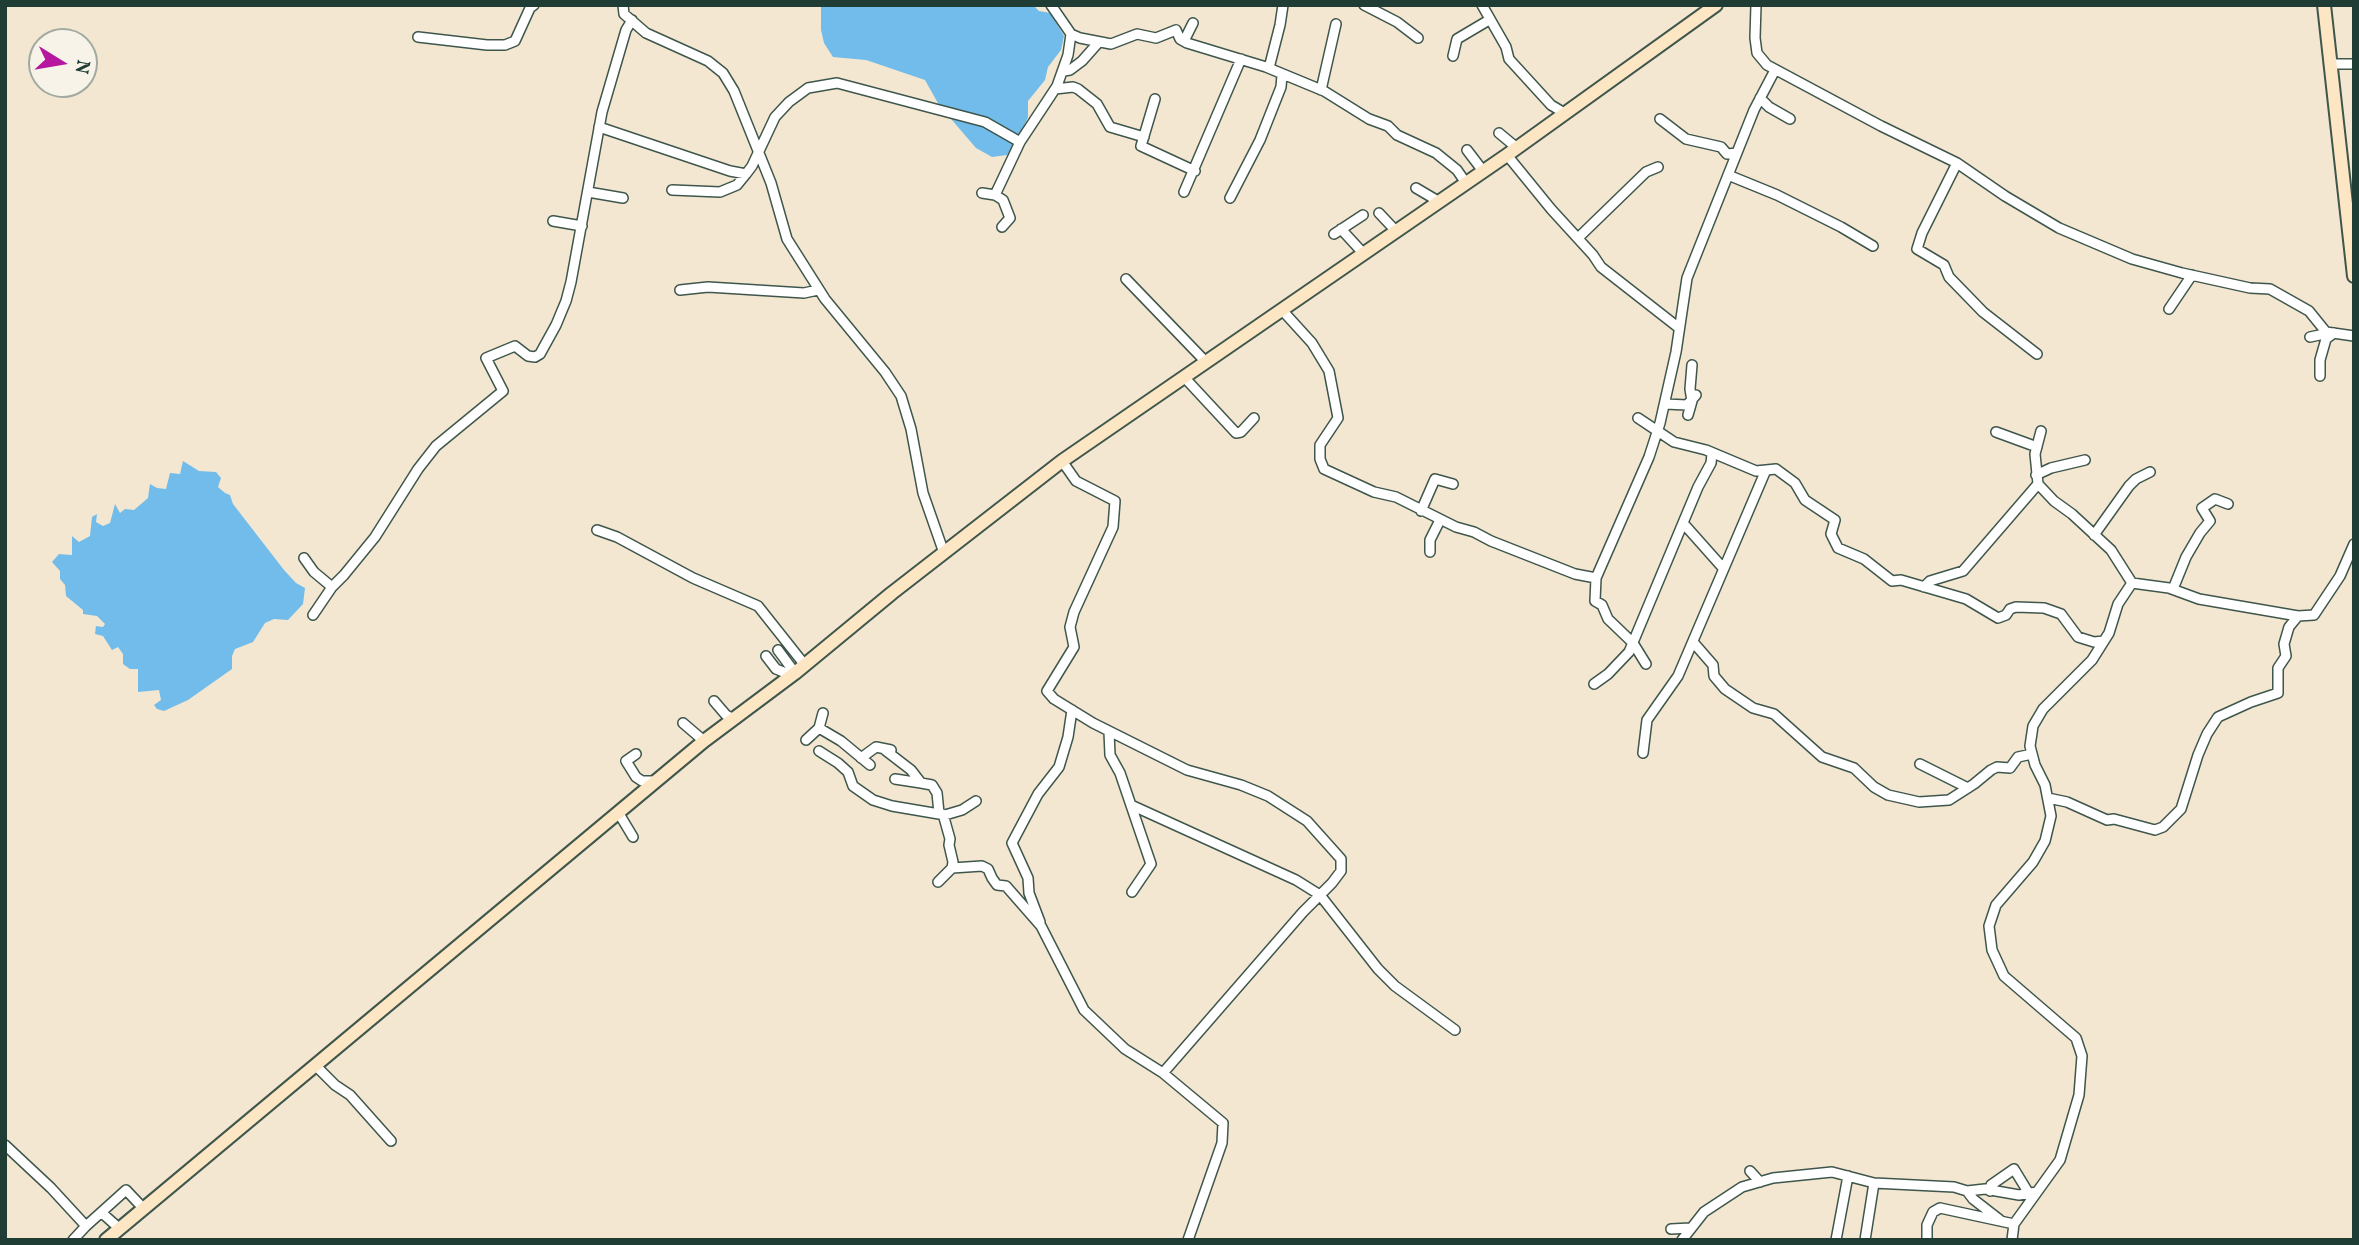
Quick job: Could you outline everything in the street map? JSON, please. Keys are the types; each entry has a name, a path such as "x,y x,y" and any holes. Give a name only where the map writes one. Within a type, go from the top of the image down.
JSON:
{"street":[{"path":"623,5 624,14 646,33 708,61 723,73 734,91 771,183 787,239 818,289 901,396 913,436 923,493 944,553"},
{"path":"1051,5 1071,34 1098,43 1117,43 1137,34 1156,38 1176,30 1184,41 1269,68 1321,90 1369,119 1388,126 1397,135 1436,153 1457,170 1466,183"},
{"path":"1269,68 1282,5"},
{"path":"1364,5 1397,22 1418,38"},
{"path":"1482,5 1506,47 1509,59 1551,105 1566,114"},
{"path":"106,1240 705,741 1062,461 1512,152 1716,5"},
{"path":"1756,5 1757,53 1767,65 1957,163 2059,228 2132,258 2192,275 2250,288 2270,289 2309,311 2326,332 2354,336"},
{"path":"2324,5 2354,276"},
{"path":"418,37 505,45 515,41 532,6"},
{"path":"313,615 332,587 374,537 436,446 503,391 485,358 515,346 528,356 535,357 540,354 566,302 599,127 626,30 632,20"},
{"path":"1452,55 1457,39 1489,20"},
{"path":"1184,41 1193,23"},
{"path":"1321,90 1336,24"},
{"path":"995,195 1020,142 1064,71 1071,34"},
{"path":"1064,71 1082,61 1098,43"},
{"path":"1184,192 1241,59"},
{"path":"2330,64 2354,64"},
{"path":"1646,664 1633,643 1608,619 1602,605 1595,601 1596,578 1658,430 1687,278 1760,98 1775,70"},
{"path":"1230,198 1259,140 1281,87 1282,75"},
{"path":"672,190 720,192 737,185 752,166 775,117 789,102 808,88 837,83 985,122 1020,142"},
{"path":"1055,89 1078,89 1097,104 1110,127 1144,137"},
{"path":"1760,98 1769,107 1790,119"},
{"path":"1155,99 1141,146 1195,171"},
{"path":"1660,119 1686,138 1721,147 1727,154 1737,153"},
{"path":"599,127 746,174"},
{"path":"1499,133 1551,209 1601,267 1679,328"},
{"path":"1467,150 1483,171"},
{"path":"1957,163 1922,233 1917,249 1944,265 1949,277 1983,312 2037,354"},
{"path":"1578,238 1646,172 1658,167"},
{"path":"1728,175 1777,195 1873,246"},
{"path":"1416,188 1438,201"},
{"path":"588,192 623,198"},
{"path":"982,193 995,195 1003,200 1010,218 1002,227"},
{"path":"1379,213 1395,230"},
{"path":"1363,215 1338,232 1363,253"},
{"path":"553,221 582,226"},
{"path":"2169,309 2192,275"},
{"path":"1126,279 1205,361"},
{"path":"680,290 708,287 804,293 818,289"},
{"path":"1282,310 1311,343 1329,371 1338,418 1320,445 1322,466 1374,492 1396,497 1440,520 1575,574 1596,578"},
{"path":"2310,337 2321,333 2334,333"},
{"path":"2320,376 2320,360 2326,339 2334,333"},
{"path":"1688,415 1694,398 1690,389 1692,365"},
{"path":"1184,377 1236,433 1241,432 1254,418"},
{"path":"1665,404 1687,405 1694,398"},
{"path":"1638,418 1674,442 1756,471 1776,469 1795,483 1805,500 1835,520 1831,534 1838,548 1864,559 1892,581 1901,580 1966,599 1998,618 2016,607 2044,608 2061,614 2078,637 2094,642 2104,641"},
{"path":"2041,431 2037,447 2037,479 2054,501 2111,550 2132,583 2173,589 2199,599 2298,616 2314,615 2340,576 2354,544"},
{"path":"1997,432 2037,447"},
{"path":"1594,684 1629,652 1698,486 1711,463 1712,454"},
{"path":"1924,587 1930,580 1963,571 2037,479 2051,468 2085,460"},
{"path":"1062,461 1076,481 1115,501 1113,527 1074,611 1070,627 1074,646 1047,691 1054,699 1109,732 1187,770 1241,785 1268,796 1307,821 1340,859 1341,871 1163,1073"},
{"path":"1643,753 1647,720 1678,676 1766,470"},
{"path":"2094,535 2129,486 2150,472"},
{"path":"1421,511 1435,479 1453,484"},
{"path":"2173,589 2193,543 2210,522 2203,508 2215,499 2228,504"},
{"path":"1430,552 1430,540 1440,520"},
{"path":"1683,523 1723,568"},
{"path":"597,530 617,537 693,578 758,606 797,669"},
{"path":"304,558 314,572 332,587"},
{"path":"2012,1240 2014,1224 2032,1192 2060,1160 2079,1095 2082,1056 2076,1038 2004,976 1992,950 1989,926 1996,905 2033,862 2045,841 2051,816 2045,785 2030,746 2033,726 2043,709 2092,660 2104,641 2118,604 2132,583"},
{"path":"2048,798 2067,802 2107,820 2114,819 2155,830 2164,827 2181,809 2198,755 2218,717 2278,693 2278,668 2286,656 2284,644 2289,627 2298,616"},
{"path":"1693,642 1713,665 1714,676 1725,689 1753,708 1774,714 1822,757 1854,768 1874,787 1888,795 1919,802 1949,800 1991,770 1997,767 2010,768 2018,757 2032,754"},
{"path":"778,650 797,669"},
{"path":"766,656 776,669 786,673 797,669"},
{"path":"714,701 726,715 734,719"},
{"path":"1072,710 1068,737 1059,767 1038,794 1012,843 1028,878 1029,893 1041,926 1084,1010 1125,1049 1163,1073 1223,1123 1222,1143 1188,1240"},
{"path":"806,740 819,728 822,713"},
{"path":"683,723 705,741"},
{"path":"819,728 841,741 870,765"},
{"path":"1109,732 1110,755 1120,773 1151,864 1132,892"},
{"path":"861,758 876,747 889,750 911,770 920,783"},
{"path":"819,751 848,772 853,786 873,800 892,806 941,813 962,810 976,801"},
{"path":"636,754 626,761 636,777 649,782 661,778"},
{"path":"1920,764 1968,788"},
{"path":"895,779 932,785 937,793 950,839 952,868"},
{"path":"1131,805 1296,880 1320,894 1378,969 1395,986 1455,1030"},
{"path":"618,812 633,836"},
{"path":"938,882 952,868 982,866 988,869 998,885 1006,886 1041,926"},
{"path":"315,1065 335,1086 350,1095 391,1141"},
{"path":"5,1145 51,1188 86,1226"},
{"path":"1990,1191 1991,1185 2014,1169 2032,1192"},
{"path":"1750,1171 1760,1182"},
{"path":"1682,1240 1689,1228 1718,1201 1742,1187 1799,1175 1832,1172 1874,1183 1936,1185 1967,1191 1985,1189 2019,1195 2032,1192"},
{"path":"1836,1240 1848,1176"},
{"path":"1865,1240 1874,1183"},
{"path":"73,1240 126,1190 144,1209"},
{"path":"1967,1191 2000,1220"},
{"path":"1927,1240 1927,1225 1933,1212 1940,1208 2014,1224"},
{"path":"102,1213 120,1229"},
{"path":"1671,1229 1689,1228"}],"water":[{"path":"821,5 1033,5 1039,11 1050,13 1064,36 1061,50 1048,67 1045,80 1028,101 1028,117 1019,137 1007,155 992,157 976,148 939,105 925,80 866,60 833,57 824,43 821,30"},
{"path":"183,461 199,471 216,472 221,478 218,487 230,495 233,504 284,570 305,588 303,604 288,620 274,619 265,623 253,642 235,649 232,669 188,700 164,711 154,705 161,700 159,690 138,692 138,669 130,669 123,664 123,654 118,647 112,650 103,636 95,634 96,626 103,627 105,624 97,616 83,614 83,610 66,596 60,571 52,562 59,554 72,555 72,536 79,542 90,536 92,517 97,514 96,522 103,526 110,523 115,504 120,513 125,509 134,510 148,498 150,484 166,489 170,473 180,474"}]}
